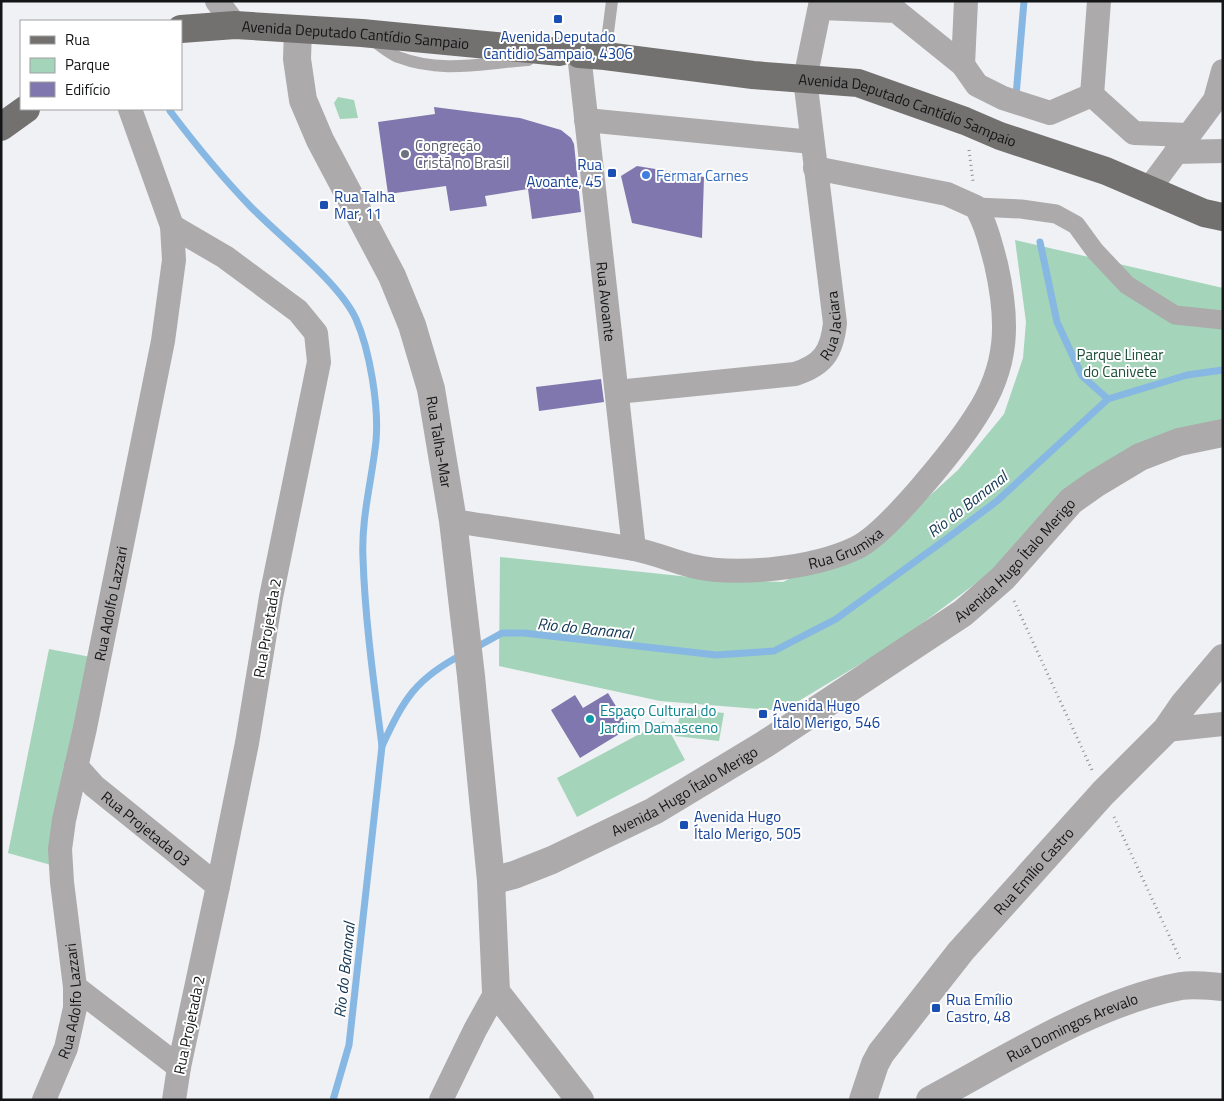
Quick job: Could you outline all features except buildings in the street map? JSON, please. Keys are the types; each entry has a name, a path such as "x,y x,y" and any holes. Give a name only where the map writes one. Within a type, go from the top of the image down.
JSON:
{"main road":[{"name":"Avenida Deputado Cantídio Sampaio","path":"182,29 235,25 362,33 656,62 753,75 858,83 965,121 1000,136 1106,171 1204,213 1223,217"},
{"path":"1,127 25,110"}],"street":[{"path":"217,1 235,25"},
{"path":"963,65 966,1"},
{"path":"1092,95 1099,1"},
{"path":"820,5 896,11 963,65 977,85 1002,98 1050,113 1092,95"},
{"name":"Rua Jaciara","path":"617,392 795,374 810,369 825,356 833,340 835,323 805,79 820,5"},
{"name":"Rua Talha-Mar","path":"298,30 297,59 303,100 320,140 392,276 412,325 431,389 453,521 471,676 490,881"},
{"name":"Rua Avoante","path":"581,54 586,120 634,549"},
{"path":"1149,188 1215,100 1223,71"},
{"path":"1092,95 1134,133 1223,151"},
{"name":"Rua Adolfo Lazzari","path":"44,1100 66,1048 75,1008 75,987 62,882 60,849 64,820 163,341 174,260 172,226 130,110"},
{"path":"586,120 812,142"},
{"path":"815,168 947,194 978,210 1021,209 1056,214 1076,225 1095,251 1127,286 1175,315 1223,320"},
{"name":"Rua Grumixa","path":"453,521 634,549 692,566 715,570 794,567 858,548 892,519 963,436 983,406 998,370 1004,347 1004,298 993,251 978,210"},
{"name":"Rua Projetada 2","path":"172,226 225,257 298,311 316,333 319,362 272,597 247,742 179,1067 174,1100"},
{"name":"Avenida Hugo Ítalo Merigo","path":"490,881 514,875 552,860 654,811 766,744 963,613 1003,578 1071,501 1095,484 1140,457 1179,442 1223,433"},
{"name":"Rua Emílio Castro","path":"863,1100 875,1064 881,1053 961,951 1103,793 1166,730 1184,704 1223,658"},
{"path":"1166,730 1223,724"},
{"name":"Rua Projetada 03","path":"76,766 94,786 218,886"},
{"path":"441,1100 474,1030 496,992 490,881"},
{"name":"Rua Domingos Arevalo","path":"930,1100 1075,1023 1118,1004 1145,994 1183,986 1223,987"},
{"path":"75,987 179,1067"},
{"path":"496,992 580,1100"}],"lane":[{"path":"581,54 612,1"},
{"path":"656,62 672,74 689,79"},
{"path":"723,85 736,83 753,75"}],"path":[{"path":"965,121 978,210"}],"green space":[{"path":"338,97 354,100 358,118 340,119 334,103"},
{"name":"Parque Linear do Canivete","path":"1015,240 1223,288 1223,441 1116,462 987,575 897,642 782,711 660,701 499,666 500,557 718,580 783,582 855,546 914,510 958,470 1004,414 1023,358 1026,322"},
{"path":"49,649 96,658 51,865 8,853"},
{"path":"682,708 724,713 719,741 675,736"},
{"path":"664,721 685,760 577,817 557,778"}],"waterway":[{"path":"1016,96 1024,1"},
{"path":"170,111 208,160 239,195 308,260 336,290 348,305 361,332 375,395 377,427 365,514 363,558 368,628 382,746"},
{"path":"1040,242 1057,322 1082,376 1108,399"},
{"name":"Rio do Bananal","path":"475,648 502,633 524,633 716,655 774,651 836,619 997,501 1108,399 1187,375 1223,370"},
{"name":"Rio do Bananal","path":"333,1100 349,1045 382,746 397,715 413,692 433,672 463,654"}],"place":[{"name":"Avenida Deputado Cantidio Sampaio, 4306","path":"558,19"},
{"name":"Congreção Cristã no Brasil","path":"405,154"},
{"name":"Rua Avoante, 45","path":"612,173"},
{"name":"Fermar Carnes","path":"646,175"},
{"name":"Rua Talha Mar, 11","path":"324,205"},
{"name":"Avenida Hugo Ítalo Merigo, 546","path":"763,714"},
{"name":"Espaço Cultural do Jardim Damasceno","path":"590,719"},
{"name":"Avenida Hugo Ítalo Merigo, 505","path":"684,825"},
{"name":"Rua Emílio Castro, 48","path":"936,1008"}]}
